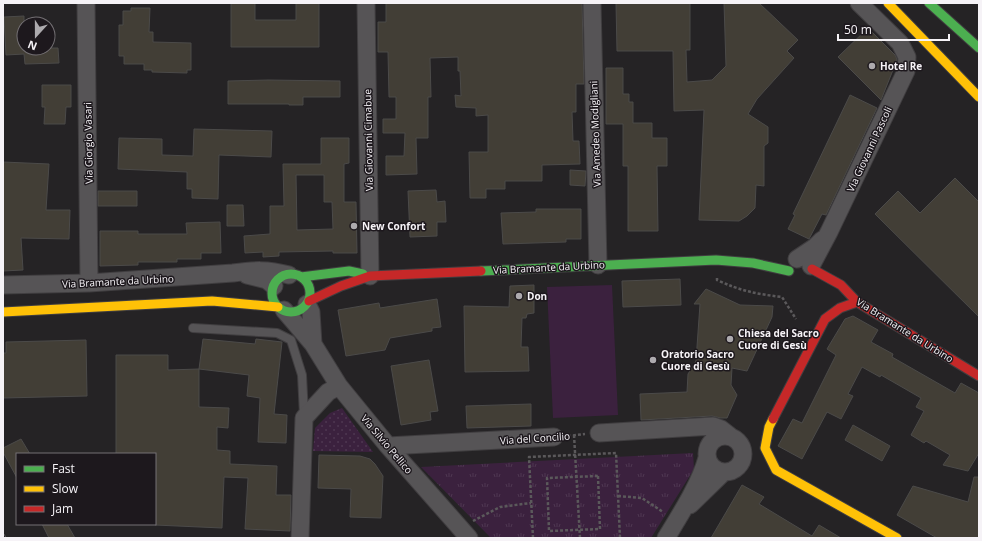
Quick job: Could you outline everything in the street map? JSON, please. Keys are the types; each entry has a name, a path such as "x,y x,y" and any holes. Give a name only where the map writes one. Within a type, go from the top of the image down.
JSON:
{"main road":[{"path":"888,3 979,97"},
{"path":"929,3 979,48"},
{"name":"Via Bramante da Urbino","path":"728,260 763,255"},
{"name":"Via Bramante da Urbino","path":"295,276 349,271 370,276 716,260 728,260 765,265 800,266 841,285 858,302 979,376"},
{"path":"795,280 792,277 800,266"},
{"path":"212,301 281,309 291,312 298,311 304,308 310,295 310,288 306,282 295,276 280,278 271,290 274,302 281,309"},
{"name":"Via Bramante da Urbino","path":"308,302 341,286 370,276"},
{"path":"3,312 212,301 244,295"},
{"path":"858,302 841,306 834,310 825,320 769,427 765,448 776,470 897,538"},
{"path":"825,320 827,307"}],"street":[{"name":"Via Giorgio Vasari","path":"86,3 89,283"},
{"name":"Via Giovanni Cimabue","path":"366,3 370,276"},
{"name":"Via Amedeo Modigliani","path":"592,3 598,265"},
{"name":"Via Giovanni Pascoli","path":"800,266 829,232 906,70 907,57 900,43 860,3"},
{"name":"Via Bramante da Urbino","path":"3,285 89,283 233,273 252,270 271,270 295,276"},
{"name":"Via Bramante da Urbino","path":"233,273 267,280 271,290"},
{"name":"Via Silvio Pellico","path":"308,302 311,312 313,344"},
{"name":"Via Silvio Pellico","path":"281,309 313,344 339,386 388,446 465,534"},
{"path":"300,538 304,418 328,392 339,386"},
{"path":"599,433 713,426 721,429 735,439 744,453 743,460 740,465 735,469 724,472 678,518"},
{"path":"666,538 702,473 708,451 717,437 723,435 749,441 758,437 769,427"},
{"path":"683,429 708,451 710,464 714,468 724,472"},
{"name":"Via del Concilio","path":"388,446 554,437"},
{"path":"743,460 761,461 776,470"}],"lane":[{"path":"193,328 277,333 291,340 302,376 304,418"}],"path":[{"path":"716,260 717,280 731,287 750,293 782,297 796,319"},
{"name":"Via del Concilio","path":"554,437 599,433"},
{"path":"574,435 580,538"},
{"path":"533,538 529,457 616,453 620,538"},
{"path":"598,476 600,529 579,530 549,531 547,478 598,476"},
{"path":"618,496 642,498 678,518"},
{"path":"465,534 481,516 500,507 531,503"}],"green space":[{"path":"612,285 618,415 553,418 547,287"},
{"path":"342,408 373,452 313,451 315,428 330,413"},
{"path":"693,453 694,469 651,538 491,538 421,467"}],"building":[{"path":"231,3 255,3 255,20 296,20 296,3 319,3 319,47 231,47"},
{"path":"386,3 582,3 584,84 576,84 576,112 572,112 573,141 579,141 580,164 542,165 542,181 505,181 505,189 486,189 486,198 470,198 469,152 488,152 488,115 476,116 476,108 456,107 455,95 461,96 458,57 430,58 431,97 428,97 428,138 416,138 417,174 386,175 386,156 404,156 405,133 383,133 383,119 396,119 396,97 389,97 388,52 378,52 378,22 386,22"},
{"path":"616,3 690,3 690,50 686,50 687,82 712,80 726,66 724,3 759,3 798,40 787,51 794,58 757,99 748,114 768,127 768,143 764,146 764,186 756,185 755,208 739,221 699,220 704,110 674,111 673,51 617,51"},
{"path":"131,8 150,8 149,32 153,32 153,42 191,43 191,70 187,70 187,73 152,72 152,70 144,70 144,64 124,64 124,56 119,56 119,25 123,25 123,11 131,11"},
{"path":"16,16 16,54 6,55 4,17"},
{"name":"Hotel Re","path":"868,28 895,55 897,59 896,67 893,70 881,100 838,57"},
{"path":"56,48 58,48 59,63 25,64 24,56 56,56"},
{"path":"606,68 623,68 623,94 629,94 629,102 633,102 633,123 652,123 652,138 667,138 667,166 657,166 658,231 628,231 628,166 623,166 623,124 606,124"},
{"path":"228,81 340,81 340,97 303,97 303,105 228,104"},
{"path":"42,85 71,85 71,107 66,107 65,124 44,124 45,107 42,107"},
{"path":"850,95 877,108 826,215 822,214 809,239 788,229 795,215 793,214"},
{"path":"194,129 272,131 271,157 219,155 218,199 192,198 192,189 187,189 187,172 118,169 119,138 162,139 162,155 193,156"},
{"path":"321,138 349,138 349,163 344,164 344,202 356,202 357,253 333,253 333,251 279,252 279,256 263,257 263,252 245,253 244,236 270,234 270,206 284,206 283,164 321,164","holes":["296,175 324,175 324,202 332,202 333,229 297,230"]},
{"path":"3,162 49,164 46,210 70,210 69,239 21,238 23,270 3,271"},
{"path":"570,170 586,171 585,186 570,185"},
{"path":"955,178 979,202 979,317 875,214 898,191 920,213"},
{"path":"436,190 437,202 445,201 446,222 437,222 437,236 410,237 408,191"},
{"path":"98,191 137,191 137,206 98,206"},
{"path":"227,205 243,205 244,226 227,226"},
{"path":"536,209 581,209 581,239 566,239 566,242 503,244 501,213 536,212"},
{"path":"220,222 221,253 201,253 201,259 177,259 177,262 138,262 138,265 100,266 100,231 138,231 138,234 187,234 186,223"},
{"path":"680,279 681,305 623,307 622,281"},
{"path":"534,285 534,313 527,314 526,318 522,318 521,347 528,347 529,371 465,372 464,306 509,307 510,286"},
{"name":"Chiesa del Sacro Cuore di Gesù","path":"706,289 740,305 773,306 772,317 747,371 732,368 731,385 737,395 727,418 712,416 641,420 640,394 687,392 688,374 696,361 700,304 694,304"},
{"path":"437,299 441,327 432,328 432,331 390,338 385,350 346,356 338,310 379,303 380,308"},
{"path":"853,316 878,330 871,342 893,354 892,357 955,393 961,383 979,393 979,453 968,471 943,465 950,455 926,441 924,443 911,435 924,411 916,407 921,398 881,375 880,377 862,367 848,394 853,396 841,419 827,412 802,459 778,446 793,419 802,423 836,355 827,349 845,319"},
{"path":"203,339 255,344 256,339 282,342 274,414 287,415 286,443 258,442 260,398 247,396 249,375 199,369"},
{"path":"86,340 87,396 3,398 3,353 6,353 6,342"},
{"path":"116,355 168,355 168,370 199,369 199,407 229,408 228,428 217,427 217,450 230,451 230,464 277,466 276,495 291,495 290,531 245,529 248,478 224,477 222,528 155,525 156,453 116,453"},
{"path":"429,360 438,411 430,412 431,420 401,425 391,366"},
{"path":"531,404 531,426 467,428 466,406"},
{"path":"853,425 890,446 882,461 845,440"},
{"path":"21,439 29,453 16,453 16,476 3,454 3,448"},
{"path":"319,455 360,456 370,459 375,464 383,476 381,518 350,517 351,489 318,488"},
{"path":"974,477 979,477 979,538 937,538 897,515 913,486 968,502"},
{"path":"742,485 764,497 759,504 812,536 819,525 841,538 711,538"},
{"path":"42,525 68,525 75,538 49,538"}],"traffic: fast":[{"path":"929,3 979,48"},
{"path":"481,271 716,260 753,263 789,271"},
{"path":"301,277 349,271 363,274"},
{"path":"291,274 301,277 307,283 310,293 307,303 301,309 291,312 281,309 275,303 272,293 275,283 281,277 291,274"}],"traffic: slow":[{"path":"888,3 979,97"},
{"path":"3,312 212,301 278,307"},
{"path":"773,419 769,427 765,448 776,470 897,538"}],"traffic: jam":[{"path":"812,269 841,285 857,302 979,376"},
{"path":"309,301 341,286 370,276 481,271"},
{"path":"773,419 825,319 840,308 857,302"}],"place":[{"name":"Hotel Re","path":"872,66"},
{"name":"New Confort","path":"354,226"},
{"name":"Don","path":"519,296"},
{"name":"Chiesa del Sacro Cuore di Gesù","path":"730,339"},
{"name":"Oratorio Sacro Cuore di Gesù","path":"653,360"}]}
